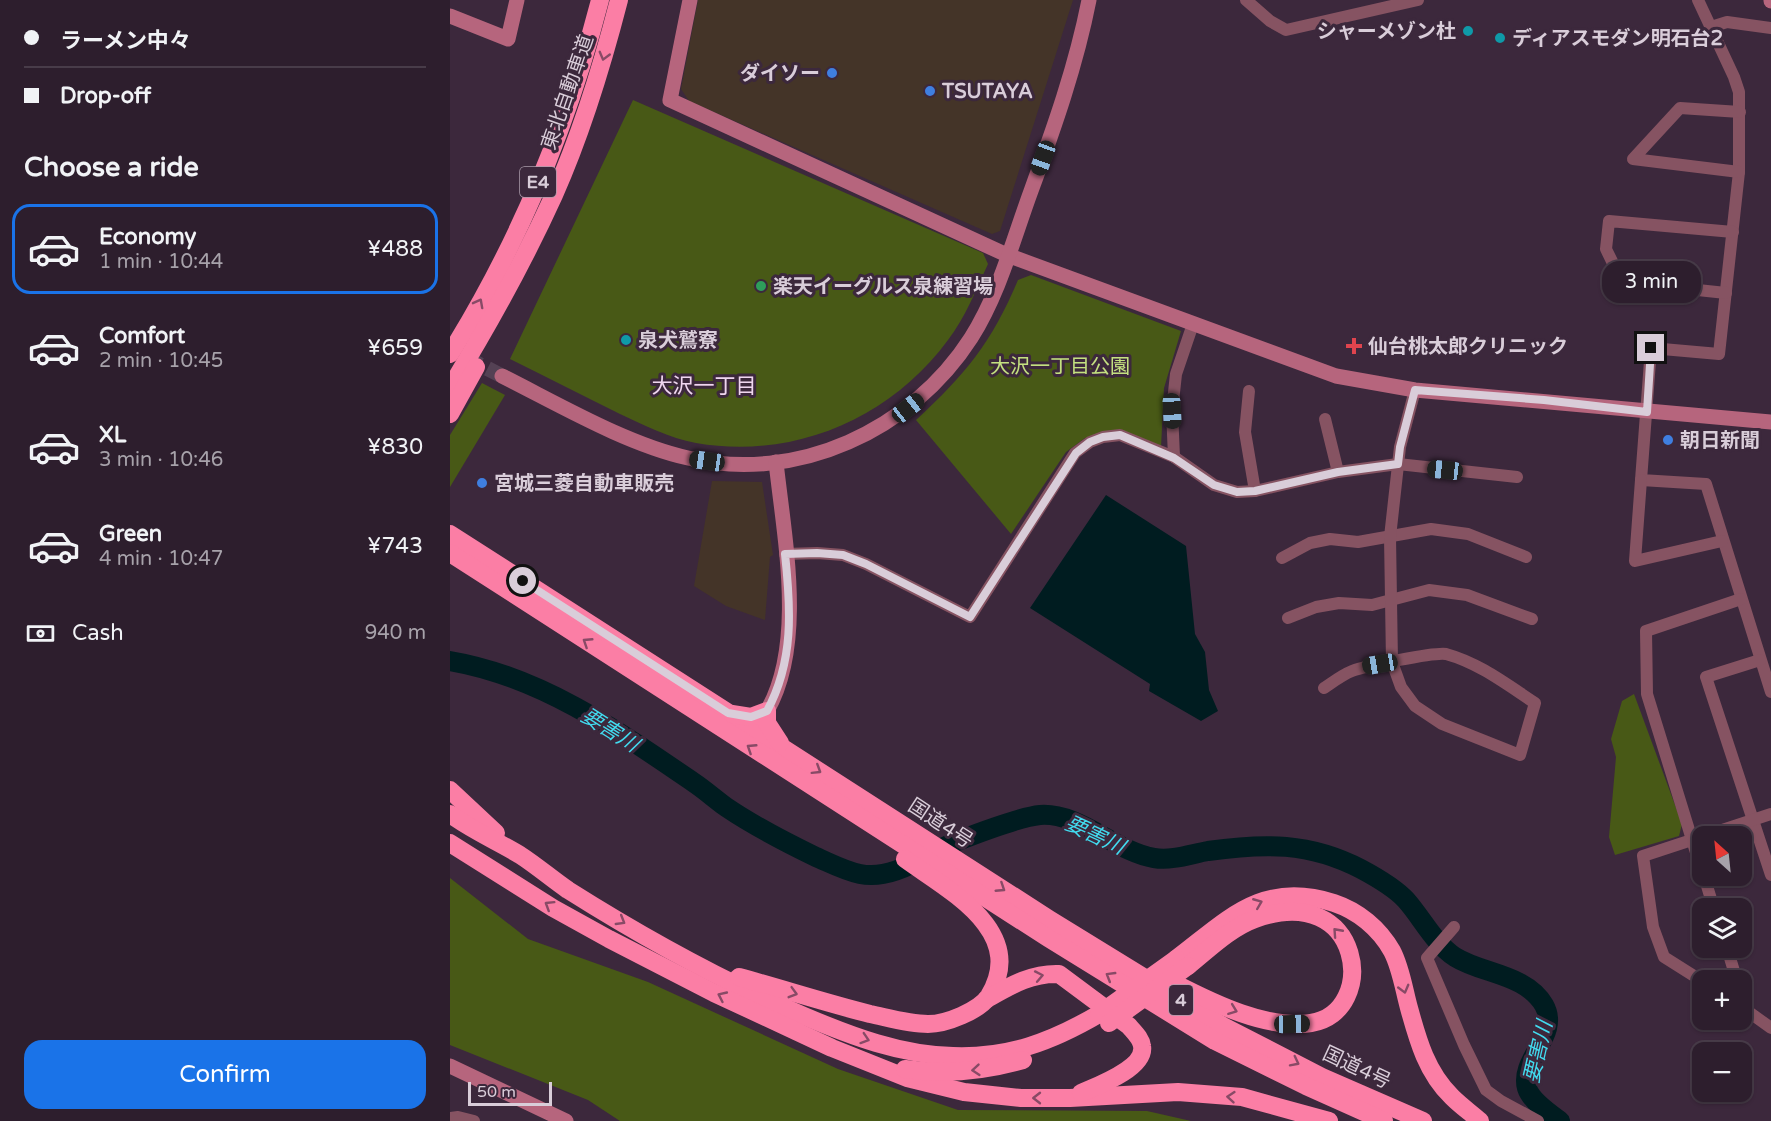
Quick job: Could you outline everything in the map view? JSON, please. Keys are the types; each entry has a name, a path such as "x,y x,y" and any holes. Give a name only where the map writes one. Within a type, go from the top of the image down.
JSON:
{"highway":[{"name":"東北自動車道","path":"450,354 513,238 548,160 572,94 600,0"},
{"name":"東北自動車道","path":"450,388 496,308 554,193 600,72 620,0"},
{"path":"450,414 505,313 554,193"},
{"name":"国道4号","path":"450,534 924,838 937,864 1048,938 1215,1041 1384,1121"},
{"path":"450,554 841,806 902,850 937,864 965,902 981,916 993,932 999,950 1000,967 987,999"},
{"path":"728,713 751,717 767,711 767,723 773,735 787,751"},
{"path":"450,790 520,855"},
{"path":"450,814 520,855 567,889 696,966 766,1000 838,1030 891,1047 951,1056 981,1056 1031,1046 1104,1019"},
{"path":"453,842 553,908 609,939 714,993 832,1048 907,1078 964,1092 1021,1098 1070,1098 1178,1092 1242,1097 1329,1121"},
{"name":"国道4号","path":"937,864 1049,920 1223,1026 1322,1077 1423,1121"},
{"path":"1182,963 1238,912 1265,899 1294,895 1306,896 1344,906 1362,916 1379,932 1392,952 1426,1060 1452,1097 1480,1121"},
{"path":"832,1048 886,1066 948,1072 984,1070 1035,1056 1071,1042 1104,1019 1182,963 1236,929 1252,920 1286,912 1305,912 1330,923 1340,933 1350,953 1352,976 1343,1001 1325,1018 1312,1023 1292,1024 1268,1020 1206,999 1049,920"},
{"path":"696,966 849,1009 894,1020 929,1024 947,1021 966,1013 1011,985 1034,976 1059,974 1129,1026 1137,1034 1143,1047 1134,1065 1114,1078 1070,1098"}],"street":[{"path":"450,16 508,39 517,0"},
{"path":"690,0 670,100 1007,255 1336,376 1415,390 1771,422"},
{"path":"502,376 593,421 655,448 690,459 724,464 776,462 826,451 875,430 919,399 955,362 988,305 1058,117 1089,0"},
{"path":"1246,0 1270,21 1286,30 1418,0"},
{"path":"1698,0 1734,77 1738,92 1739,172 1733,232 1719,354 1651,348 1635,561 1722,541"},
{"path":"1711,27 1727,22 1771,28"},
{"path":"1739,172 1633,159 1680,108 1740,112"},
{"path":"1725,293 1622,282 1606,249 1610,221 1733,232"},
{"path":"1174,458 1172,411 1176,374 1193,324"},
{"path":"1324,688 1348,673 1367,666 1392,662 1443,653 1474,664 1535,703 1520,755 1442,724 1415,706 1401,687 1392,662 1390,537 1400,447 1415,390"},
{"path":"1249,391 1245,432 1255,491"},
{"path":"1325,419 1338,472"},
{"path":"785,554 843,555 866,564 970,617 1076,453 1090,442 1103,437 1120,435 1174,458 1214,485 1237,492 1255,491 1338,472 1398,464 1517,477"},
{"path":"767,711 781,675 790,626 776,462"},
{"path":"1641,480 1706,484 1771,692"},
{"path":"1282,558 1311,543 1330,539 1358,542 1431,529 1468,534 1526,557"},
{"path":"1288,618 1316,607 1339,603 1372,605 1429,590 1467,595 1532,619"},
{"path":"1692,975 1664,957 1653,927 1643,856 1692,840 1647,694 1646,631 1741,599"},
{"path":"1760,660 1706,677 1771,875"},
{"path":"1735,826 1771,814"},
{"path":"1451,931 1426,958 1480,1081 1486,1090 1501,1101 1538,1121"},
{"path":"1752,1014 1771,1028"},
{"path":"450,1066 566,1121"},
{"path":"450,1118 458,1117 474,1121"}],"shaded area":[{"path":"698,0 1073,0 1000,231 992,234 689,101 681,89"},
{"path":"712,481 762,482 773,555 770,557 765,620 726,606 694,586"},
{"path":"1106,495 1186,546 1195,634 1205,652 1209,690 1218,711 1201,721 1149,691 1150,684 1030,608"}],"green space":[{"name":"楽天イーグルス泉練習場","path":"633,100 983,253 988,264 965,313 948,340 924,368 898,392 868,412 837,428 803,439 768,445 732,447 696,443 657,431 510,359"},
{"name":"大沢一丁目公園","path":"1031,275 1181,331 1164,388 1161,447 1124,432 1085,438 1066,452 1011,534 916,420 949,388 976,356 998,322 1018,280"},
{"path":"482,383 505,395 450,487 450,435"},
{"path":"1634,694 1682,824 1679,836 1615,855 1609,837 1616,757 1611,739 1622,701"},
{"path":"450,878 528,939 648,982 838,1069 958,1110 1147,1111 1191,1121 620,1121 588,1100 450,1045"}],"waterway":[{"name":"要害川","path":"450,661 483,668 516,679 578,708 637,744 748,821 816,857 860,874 885,874 955,842 1009,822 1040,815 1069,820 1126,848 1154,858 1175,858 1229,848 1267,846 1305,849 1342,860 1373,875 1396,891 1406,900 1434,938 1455,957 1515,981 1536,995 1544,1005 1548,1016 1547,1027 1529,1067 1526,1077 1527,1088 1536,1102 1560,1121"}],"tunnel":[{"path":"467,358 502,376"}],"place":[{"name":"シャーメゾン杜","path":"1468,31"},
{"name":"ディアスモダン明石台2","path":"1500,38"},
{"name":"ダイソー","path":"832,73"},
{"name":"TSUTAYA","path":"930,91"},
{"name":"楽天イーグルス泉練習場","path":"761,286"},
{"name":"泉犬鷲寮","path":"626,340"},
{"name":"仙台桃太郎クリニック","path":"1354,346"},
{"name":"朝日新聞","path":"1668,440"},
{"name":"宮城三菱自動車販売","path":"482,483"}],"district":[{"name":"大沢一丁目","path":"704,386"}],"route":[{"path":"523,581 728,713 743,717 758,716 767,711 771,704 783,665 790,626 785,554 843,555 866,564 970,617 1076,453 1090,442 1103,437 1120,435 1174,458 1214,485 1237,492 1255,491 1338,472 1398,464 1400,447 1415,390 1544,400 1647,412 1651,348"}]}
